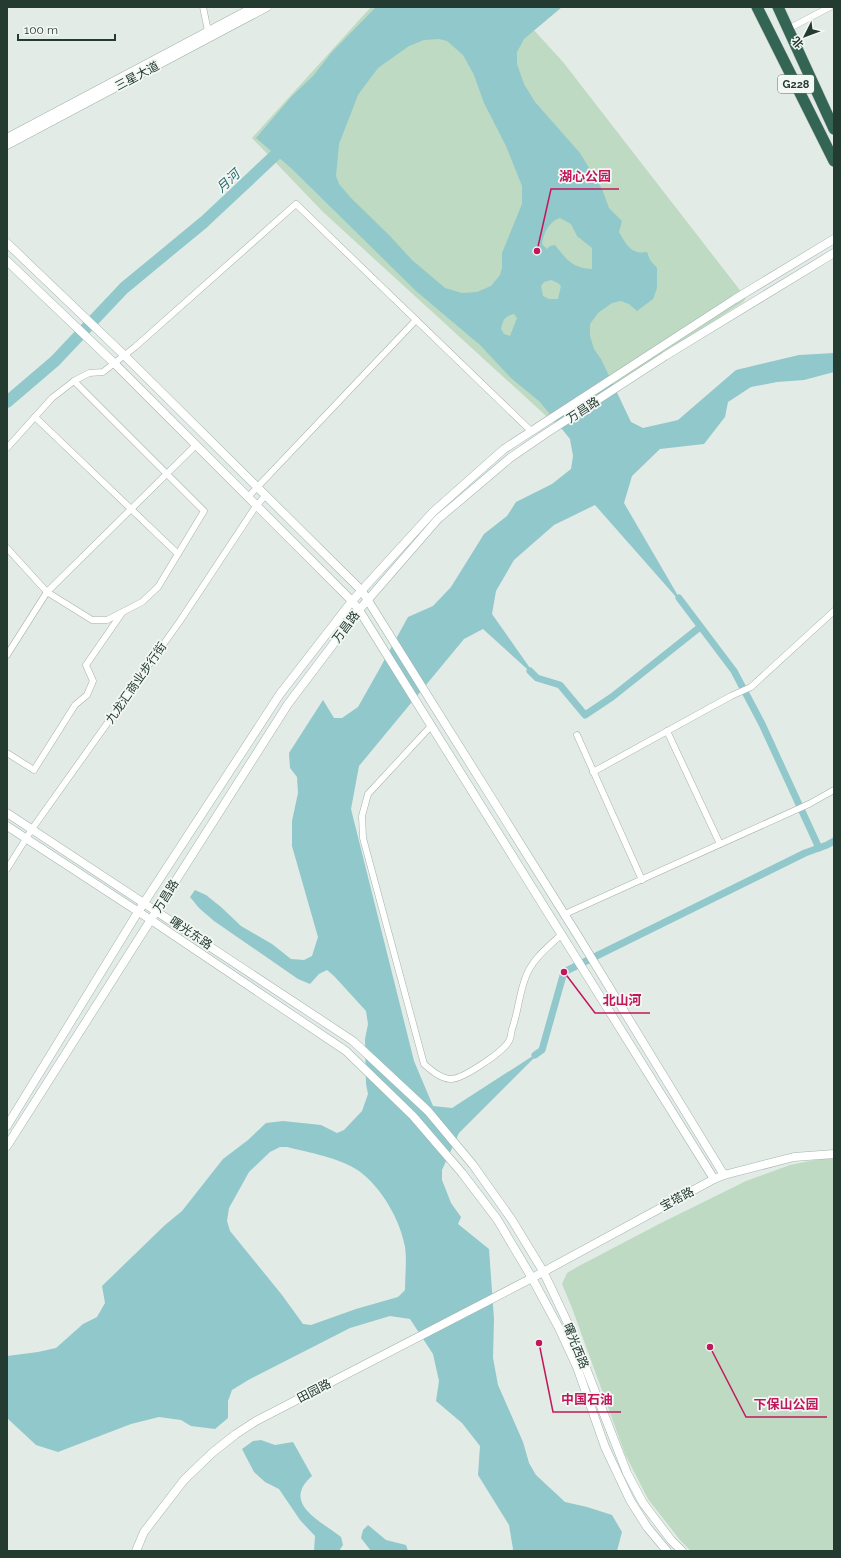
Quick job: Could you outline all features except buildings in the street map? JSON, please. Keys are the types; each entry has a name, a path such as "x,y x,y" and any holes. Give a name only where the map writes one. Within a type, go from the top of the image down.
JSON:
{"highway":[{"name":"G228","path":"757,7 834,161"},
{"name":"G228","path":"778,7 834,129"}],"main road":[{"name":"三星大道","path":"7,138 254,7"},
{"name":"三星大道","path":"7,145 267,7"},
{"name":"万昌路","path":"7,1126 138,912 280,694 352,601 433,512 504,449 735,299 834,239"},
{"path":"7,243 124,355 362,591 565,914 724,1175"},
{"name":"万昌路","path":"7,1146 288,704 359,610 438,519 510,458 545,434 665,356 834,253"},
{"path":"7,261 65,318 114,363 352,601 359,610 714,1179"},
{"name":"曙光东路","path":"7,813 353,1041 428,1111 474,1165"},
{"name":"曙光东路","path":"7,826 151,920 346,1051 413,1116 462,1173"},
{"name":"宝塔路","path":"532,1278 714,1179 724,1175 794,1157 834,1154"},
{"name":"曙光西路","path":"474,1165 512,1220 543,1271 570,1330 627,1473 644,1503 671,1540 682,1551"},
{"name":"曙光西路","path":"462,1173 497,1219 532,1278 559,1328 577,1367 604,1448 627,1494 647,1527 667,1551"},
{"name":"田园路","path":"136,1551 144,1532 184,1480 212,1453 236,1434 256,1421 532,1278"}],"street":[{"path":"203,7 208,31"},
{"path":"788,29 830,7"},
{"path":"7,448 52,398 74,381 90,373 103,372 135,347 296,204 531,431"},
{"path":"248,497 416,320"},
{"path":"7,548 47,592 92,620 107,620 142,602 158,587 204,511 74,381"},
{"path":"35,417 178,554"},
{"path":"7,656 47,592 196,445"},
{"name":"九龙汇商业步行街","path":"7,869 32,829 180,621 256,506 265,496"},
{"path":"594,772 666,731 731,696 751,687 834,611"},
{"path":"7,753 34,770 75,705 87,695 93,681 86,665 122,613"},
{"path":"430,726 368,794 362,816 363,838 424,1064 434,1074 451,1079 462,1076 494,1056 509,1042 525,979 532,964 544,950 562,934"},
{"path":"666,731 720,844"},
{"path":"577,735 642,880"},
{"path":"565,914 809,804 834,790"}],"green space":[{"path":"371,7 489,7 522,17 563,62 746,298 743,302 556,425 323,212 252,138"},
{"path":"820,1159 834,1159 834,1551 691,1551 680,1540 648,1499 625,1454 562,1284 567,1273 577,1267 746,1181 790,1165"}],"water":[{"path":"376,7 562,7 524,39 517,52 517,64 524,84 535,102 580,153 602,189 609,208 622,221 619,232 624,241 630,248 637,252 647,252 650,260 657,268 657,288 653,299 637,311 629,304 621,301 612,303 598,313 590,324 590,336 594,349 601,359 631,422 643,428 678,420 736,370 799,355 834,353 834,372 804,380 777,382 751,387 728,402 725,417 704,444 660,449 632,476 624,503 684,606 595,505 554,525 514,560 496,591 492,614 537,678 483,629 464,639 359,766 351,809 414,1061 433,1106 452,1108 542,1050 459,1133 442,1170 442,1180 451,1203 461,1217 458,1224 489,1249 494,1319 493,1358 498,1385 523,1442 529,1463 536,1475 565,1502 612,1515 622,1532 617,1551 512,1551 513,1549 509,1525 478,1475 480,1446 462,1423 436,1401 439,1381 433,1354 410,1319 390,1316 350,1328 250,1379 232,1390 228,1401 228,1418 215,1429 191,1426 181,1420 159,1417 131,1424 58,1452 36,1445 7,1418 7,1356 56,1348 83,1324 97,1317 105,1303 102,1286 165,1225 182,1211 223,1159 248,1140 266,1123 283,1121 321,1125 337,1133 344,1130 362,1111 368,1094 366,1084 365,1039 368,1024 366,1011 327,970 319,974 310,984 298,979 214,921 199,908 190,897 195,890 206,895 241,926 272,944 291,959 304,960 312,956 318,937 292,846 292,821 298,793 297,777 290,768 289,753 323,700 334,718 342,718 358,707 408,617 433,606 451,587 484,534 507,516 516,502 552,484 571,469 573,456 570,439 540,402 511,378 480,345 416,291 292,169 256,138 292,96 313,76 332,52","holes":["439,39 447,41 463,55 474,75 484,103 506,146 522,186 522,204 502,253 502,268 500,275 491,286 477,292 462,293 445,288 412,260 351,198 339,184 336,176 339,144 358,95 378,68 409,46 424,40","560,218 571,224 577,236 592,248 592,269 579,267 570,262 555,245 550,246 547,249 542,244 547,228","551,280 561,286 558,299 549,299 543,296 541,286 544,282","514,314 517,318 510,336 504,334 501,329 504,320 508,316","280,1147 287,1147 324,1156 343,1162 359,1171 382,1195 399,1226 406,1252 405,1290 398,1297 356,1309 311,1325 303,1324 282,1295 230,1231 227,1221 229,1208 249,1172 270,1152"]},
{"path":"261,1440 275,1445 293,1442 312,1476 303,1486 300,1495 302,1504 315,1518 341,1537 343,1545 339,1551 314,1551 315,1536 300,1520 279,1489 265,1482 254,1472 242,1449 253,1441"},
{"path":"368,1525 386,1540 406,1545 408,1551 371,1551 361,1538 363,1530"}],"waterway":[{"name":"月河","path":"7,402 55,361 124,288 204,222 286,145"},
{"path":"679,598 734,671 762,724 819,848"},
{"path":"530,671 537,678 560,685 585,715 612,697 700,627"},
{"path":"535,1055 542,1050 564,972 805,853 834,841"}],"place":[{"name":"湖心公园","path":"537,251"},
{"name":"北山河","path":"564,972"},
{"name":"中国石油","path":"539,1343"},
{"name":"下保山公园","path":"710,1347"}]}
